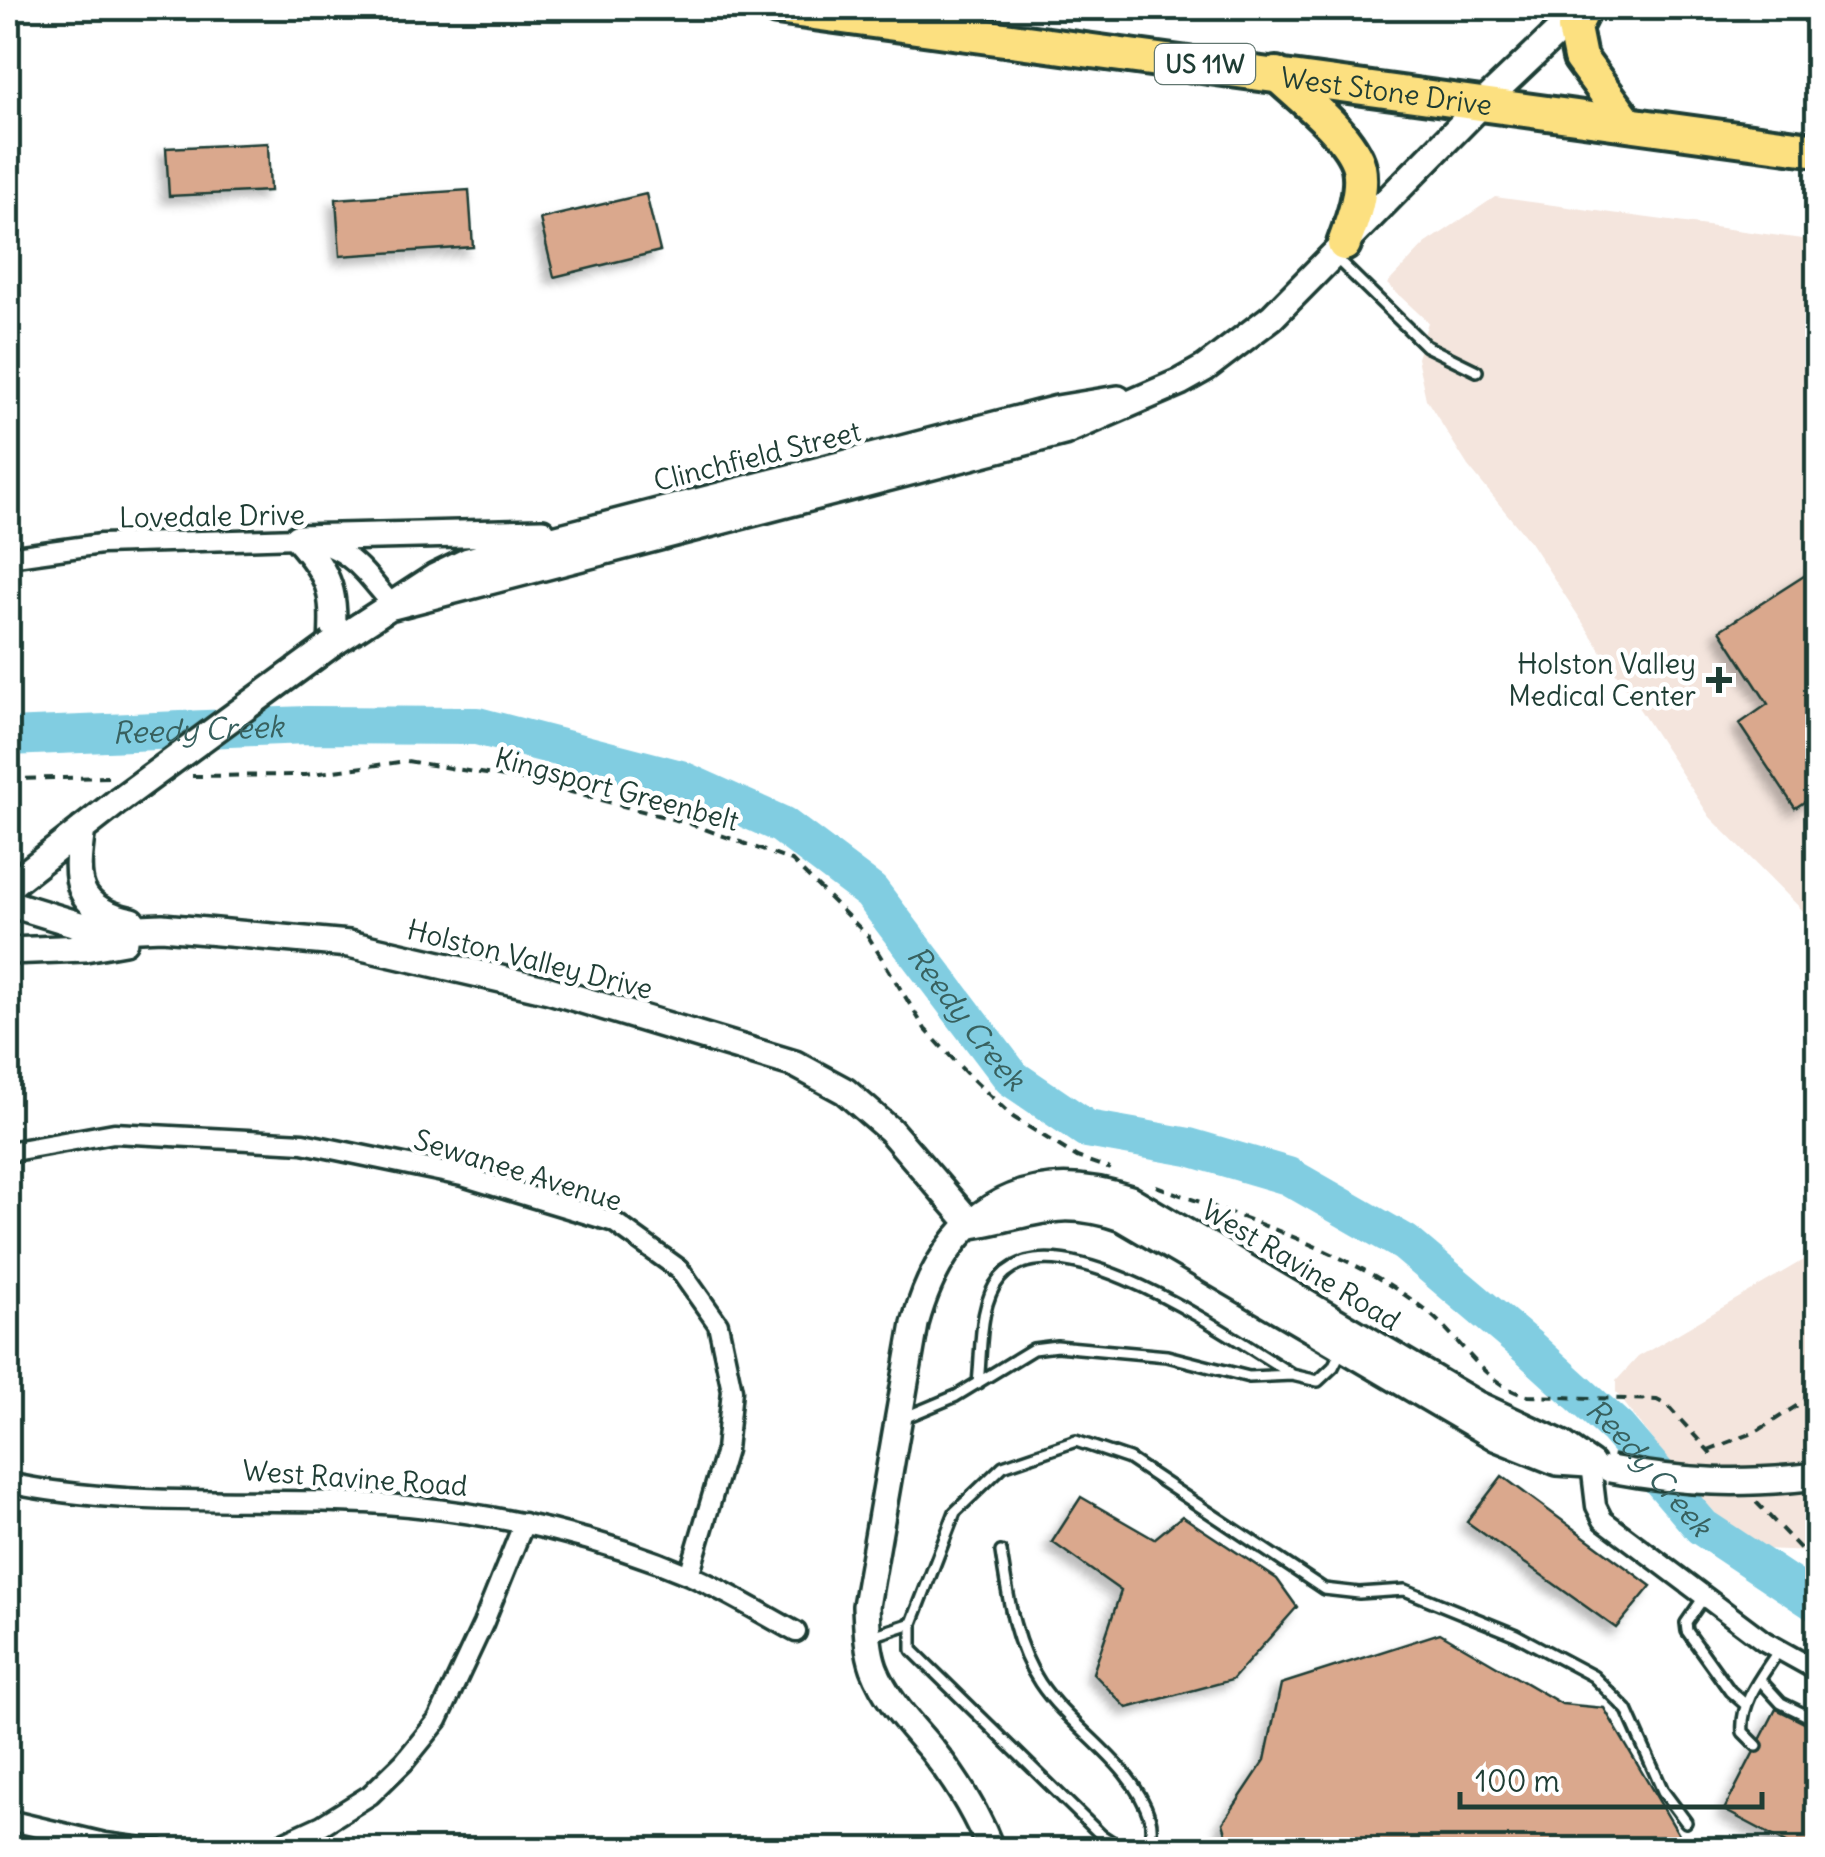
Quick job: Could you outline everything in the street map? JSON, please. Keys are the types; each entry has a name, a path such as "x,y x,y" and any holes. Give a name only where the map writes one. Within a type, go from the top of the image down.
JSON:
{"highway":[{"name":"West Stone Drive","path":"777,8 1818,150"},
{"path":"1583,8 1574,28 1580,58 1627,122"},
{"path":"1276,74 1348,144 1359,167 1354,218 1339,250"}],"main road":[{"name":"Clinchfield Street","path":"393,606 1064,432 1206,368 1272,317 1484,102 1583,8"},
{"name":"Clinchfield Street","path":"8,887 82,829 122,789 435,576 468,561 1057,409 1147,395"},
{"path":"298,538 586,530"},
{"path":"298,538 328,578 334,608 332,644"},
{"path":"82,829 76,870 84,896 105,915 172,929"},
{"name":"Holston Valley Drive","path":"8,904 96,930 172,929 367,948 549,990 795,1064 845,1091 890,1130 972,1225"},
{"path":"8,951 86,948 172,929"},
{"name":"West Ravine Road","path":"991,1850 971,1806 935,1754 892,1703 874,1668 866,1638 870,1572 924,1288 944,1255 997,1202 1023,1192 1078,1186 1109,1192 1148,1209 1348,1339 1600,1466 1708,1484 1818,1476"}],"street":[{"name":"Lovedale Drive","path":"8,557 101,544 298,538 340,550 393,606"},
{"name":"Sewanee Avenue","path":"8,1152 114,1133 303,1143 462,1176 614,1222 679,1269 718,1324 732,1390 726,1450 689,1575"},
{"path":"1600,1466 1596,1506 1603,1520 1778,1650 1818,1671"},
{"name":"West Ravine Road","path":"8,1483 108,1498 411,1506 524,1523 689,1575 796,1632"},
{"path":"252,1850 274,1847 322,1825 370,1795 404,1762 438,1720 524,1523"},
{"path":"8,1820 106,1846 158,1850"}],"lane":[{"path":"1339,250 1426,346 1477,371"},
{"path":"978,1382 988,1299 1002,1276 1038,1258 1090,1264 1172,1302 1292,1375"},
{"path":"898,1420 956,1396 1033,1349 1057,1346 1167,1356 1249,1377 1292,1375 1318,1381 1333,1367 1348,1339"},
{"path":"1124,1850 1101,1836 912,1650 912,1623 955,1512 1003,1466 1076,1442 1129,1459 1324,1589 1405,1590 1516,1636 1593,1676 1627,1710 1662,1791 1686,1822"},
{"path":"1001,1552 1022,1650 1042,1685 1126,1774 1152,1822 1149,1850"},
{"path":"1704,1596 1686,1622 1687,1631 1730,1691 1745,1704"},
{"path":"866,1638 912,1623"},
{"path":"1757,1746 1743,1732 1745,1704 1778,1650"},
{"path":"1760,1680 1782,1703 1818,1721"}],"path":[{"name":"Kingsport Greenbelt","path":"186,776 306,774 407,761 529,781 691,824 792,861 868,936 925,1029 967,1074 1012,1116 1077,1157 1114,1170"},
{"path":"8,778 122,789"},
{"path":"1151,1184 1318,1246 1380,1279 1429,1313 1512,1393 1617,1398"},
{"path":"1708,1450 1756,1432 1818,1392"}],"shaded area":[{"name":"Holston Valley Medical Center","path":"1495,197 1817,241 1817,925 1710,817 1530,542 1468,466 1426,399 1417,358 1428,322 1387,284 1425,244"},
{"path":"1817,1252 1817,1551 1759,1549 1730,1530 1663,1454 1616,1392 1616,1381 1638,1357"}],"building":[{"path":"268,143 270,191 169,196 166,148"},
{"path":"469,190 473,247 340,256 336,199"},
{"path":"646,194 660,251 554,277 540,219"},
{"path":"1818,567 1818,793 1795,808 1739,724 1768,704 1720,630"},
{"path":"1502,1476 1651,1586 1616,1628 1467,1522"},
{"path":"1081,1497 1154,1539 1182,1516 1277,1579 1297,1607 1232,1680 1127,1708 1093,1673 1121,1591 1052,1542"},
{"path":"1440,1633 1562,1704 1604,1708 1688,1850 1231,1850 1223,1823 1265,1760 1281,1684"},
{"path":"1776,1709 1818,1730 1818,1850 1800,1850 1724,1810"}],"waterway":[{"name":"Reedy Creek","path":"8,737 307,725 477,726 680,779 782,825 871,892 1012,1078 1087,1129 1189,1147 1288,1176 1405,1243 1617,1428 1702,1527 1818,1604"}],"place":[{"name":"Holston Valley Medical Center","path":"1719,680"}]}
